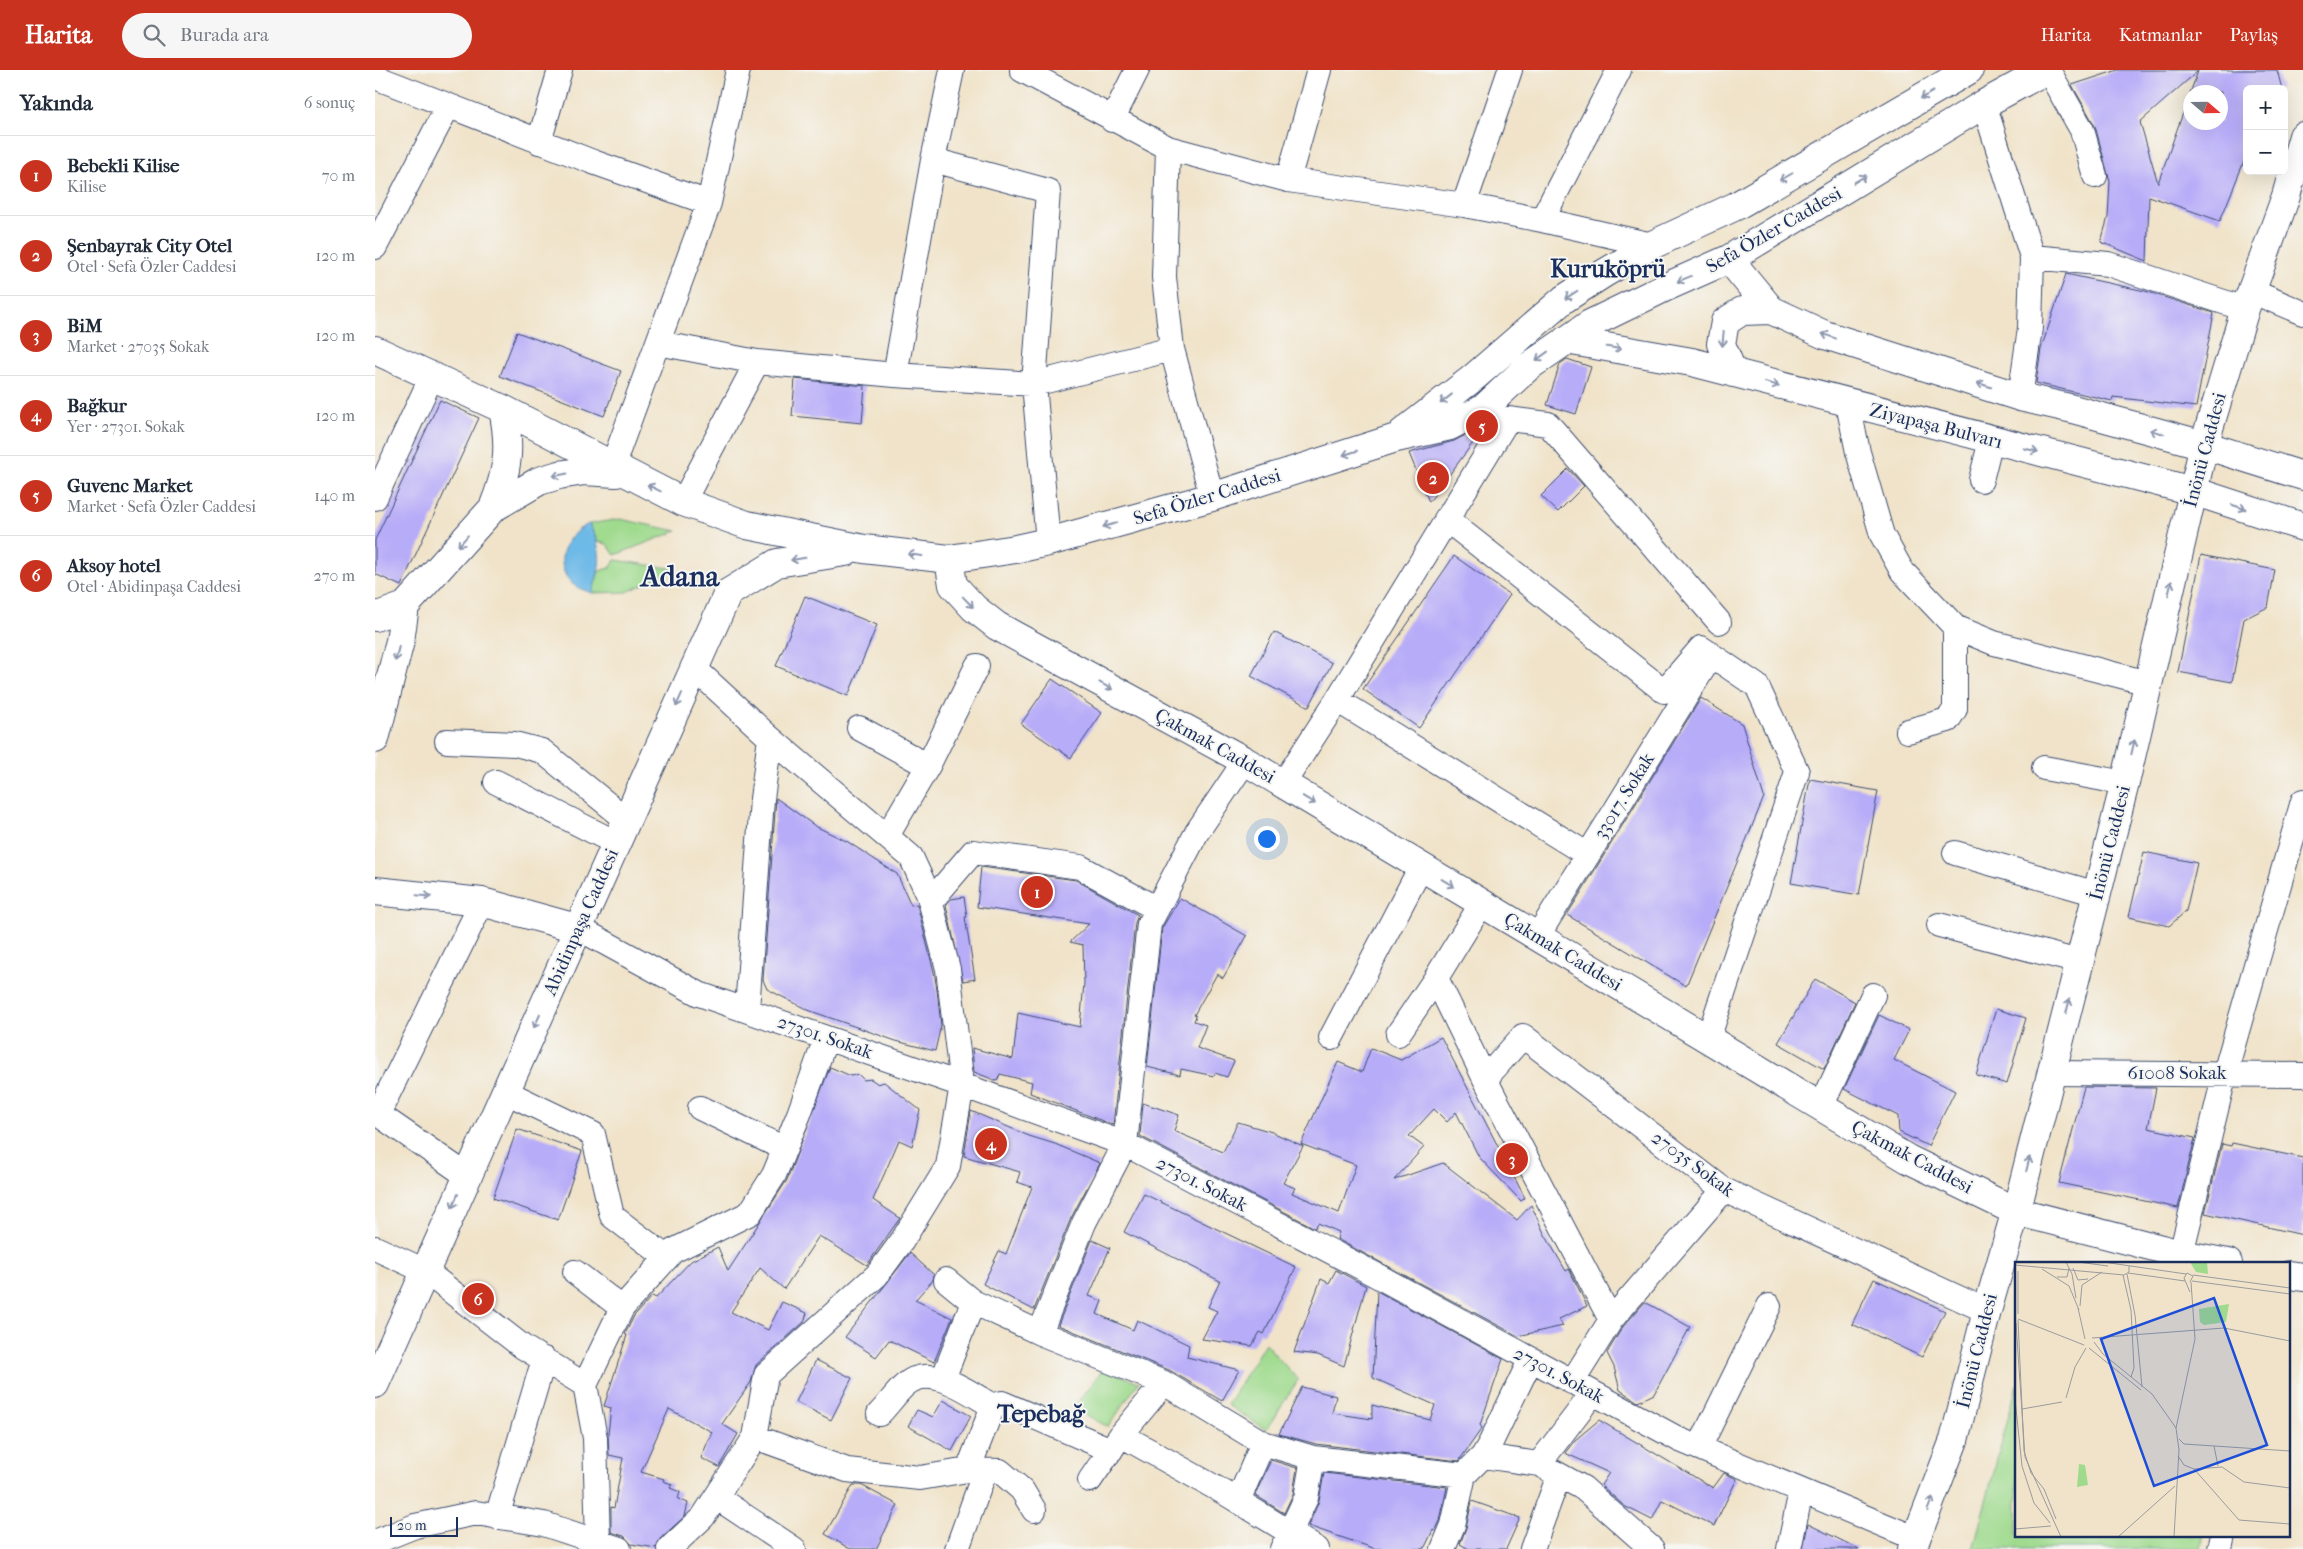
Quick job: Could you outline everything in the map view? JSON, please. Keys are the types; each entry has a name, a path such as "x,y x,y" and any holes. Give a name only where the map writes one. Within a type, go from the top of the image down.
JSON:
{"main road":[{"name":"Sefa Özler Caddesi","path":"1396,438 1473,378 1563,299 1652,245 1736,206 1969,70"},
{"name":"Sefa Özler Caddesi","path":"864,550 949,559 1015,549 1048,542 1213,497 1396,438 1450,426 1484,408 1528,367 1590,324 1729,259 1984,104 2047,70"},
{"name":"İnönü Caddesi","path":"1915,1544 1954,1440 2015,1210 2125,783 2204,445 2248,300 2294,198 2303,136"},
{"path":"1729,259 1771,310 1825,335 2020,397 2069,408 2204,445 2303,476"},
{"path":"1733,373 1721,344 1725,322 1741,311 1771,310"},
{"name":"Ziyapaşa Bulvarı","path":"1566,340 1693,362 1848,404 2193,491 2303,527"},
{"path":"375,350 503,409 683,502 747,525 864,550"},
{"path":"493,508 504,480 509,450 508,432 503,409"},
{"path":"375,617 405,606 493,508 539,480 584,471 619,470"},
{"name":"Abidinpaşa Caddesi","path":"375,1384 466,1175 580,929 693,667 728,593 777,563 864,550"},
{"name":"Çakmak Caddesi","path":"949,559 953,585 974,608 997,626 1245,761 1908,1159 2015,1210 2181,1254 2223,1262"},
{"path":"375,739 400,641 405,606"},
{"path":"375,891 482,902 580,929"}],"street":[{"path":"539,142 559,70"},
{"path":"619,470 658,343 709,203 739,70"},
{"path":"895,376 933,160 952,70"},
{"path":"1022,70 1112,120 1168,148 1288,180 1464,205 1652,245"},
{"path":"1112,120 1137,70"},
{"path":"1288,180 1319,70"},
{"path":"1464,205 1510,70"},
{"path":"1541,220 1619,70"},
{"path":"2047,70 2082,130 2095,176"},
{"path":"375,77 539,142 709,203"},
{"path":"1984,104 2032,257 2030,328 2020,397"},
{"path":"375,246 448,106"},
{"path":"1168,148 1164,277 1173,349 1213,497"},
{"path":"933,160 1048,191 1034,384 1048,542"},
{"path":"2032,257 2108,264 2303,313"},
{"path":"658,343 757,362 895,376 1034,384 1173,349"},
{"path":"683,502 757,362"},
{"path":"375,498 432,376"},
{"path":"1848,404 1858,452 1882,535 1903,571 1955,627 1994,643 2148,683"},
{"path":"1283,784 1337,700 1508,419 1548,424 1719,622"},
{"path":"1981,480 1991,440"},
{"path":"1446,519 1664,691 1701,648 1757,686 1797,772 1708,1039"},
{"path":"1908,731 1948,720 1955,709 1955,627"},
{"name":"33017. Sokak","path":"1537,937 1711,656"},
{"path":"887,836 929,766 977,666"},
{"path":"669,1549 703,1517 755,1437 766,1375 877,1275 903,1241 948,1166 962,1085 948,968 931,901 911,857 770,738 693,667"},
{"path":"1337,700 1588,855"},
{"path":"859,728 929,766"},
{"path":"747,1010 762,799 770,738"},
{"path":"447,741 515,744 542,751 621,831"},
{"path":"1040,1333 1084,1224 1125,1144 1149,924 1197,832 1245,761"},
{"path":"2044,768 2125,783"},
{"path":"496,782 621,831"},
{"path":"2181,1254 2225,1072 2303,806"},
{"path":"931,901 973,852 1080,867 1157,909"},
{"path":"1955,853 2097,894"},
{"path":"1331,1038 1421,867"},
{"path":"466,1175 377,1113 482,902"},
{"path":"1399,1034 1482,903"},
{"path":"1939,926 2079,962"},
{"name":"27301. Sokak","path":"580,929 699,994 962,1085 1125,1144 1374,1274 1531,1360 1699,1448 1801,1491 1915,1544"},
{"path":"1436,978 1485,1079 1611,1320"},
{"path":"1821,1106 1873,996"},
{"name":"27035 Sokak","path":"1485,1079 1523,1036 1724,1190 1987,1311"},
{"path":"375,1542 415,1526 476,1513 545,1524 604,1547 595,1438 585,1385 622,1308 673,1251 750,1213 774,1175 785,1150 826,1038"},
{"name":"61008 Sokak","path":"2051,1073 2225,1072 2303,1075"},
{"path":"504,1091 593,1134 612,1216 667,1258"},
{"path":"700,1108 785,1150"},
{"path":"1573,1382 1611,1320 1724,1190"},
{"path":"375,1248 425,1271 523,1346 585,1385"},
{"path":"575,1272 622,1308"},
{"path":"946,1280 973,1302 1040,1333 1164,1383 1263,1443 1313,1458 1464,1475"},
{"path":"943,1379 973,1302"},
{"path":"1699,1448 1769,1306"},
{"path":"497,1517 544,1359"},
{"path":"1443,1549 1453,1525 1464,1475 1483,1456 1531,1360"},
{"path":"879,1414 905,1385 914,1379 924,1376 943,1379 993,1406 1002,1403 1116,1443 1238,1501 1286,1541 1317,1549"},
{"path":"1090,1480 1116,1443 1164,1383"},
{"path":"1532,1549 1549,1469 1593,1393"},
{"path":"957,1549 993,1406"},
{"path":"755,1437 847,1470 920,1478 976,1470 1000,1471 1022,1490 1034,1510"},
{"path":"1238,1501 1263,1443"},
{"path":"1483,1456 1549,1469 1583,1488 1651,1549"},
{"path":"1286,1541 1306,1498 1313,1458"},
{"path":"1789,1549 1801,1491"},
{"path":"716,1497 794,1549"},
{"path":"2220,1549 2223,1536"}],"green space":[{"path":"620,519 677,531 615,555 607,544 598,542 589,524"},
{"path":"615,560 676,569 627,592 592,593 599,571 610,568"},
{"path":"1265,1343 1298,1380 1266,1430 1227,1405"},
{"path":"1103,1369 1139,1382 1108,1427 1074,1408"},
{"path":"2015,1392 2015,1536 2204,1536 2201,1549 1973,1549"}],"water":[{"path":"589,524 599,550 598,573 592,593 570,582 562,563 565,547 569,539 581,528"}],"building":[{"path":"2118,70 2277,70 2281,85 2243,85 2243,164 2220,221 2149,196 2147,261 2101,242 2108,217 2110,182 2095,126 2072,85"},
{"path":"2066,274 2145,291 2214,313 2196,407 2113,397 2112,401 2036,383 2041,349"},
{"path":"517,332 621,371 604,416 500,376"},
{"path":"1567,359 1591,367 1576,414 1547,405 1560,364"},
{"path":"795,379 865,386 862,423 792,416"},
{"path":"440,400 479,418 401,586 375,574 375,540"},
{"path":"1474,431 1478,436 1429,502 1409,453 1454,441"},
{"path":"1568,469 1584,486 1558,512 1541,496"},
{"path":"2201,555 2275,570 2268,607 2244,619 2232,682 2178,672"},
{"path":"1454,556 1510,595 1419,728 1363,689"},
{"path":"805,596 877,625 848,696 776,666"},
{"path":"1274,632 1332,663 1309,707 1251,676"},
{"path":"1052,679 1102,713 1071,758 1021,724"},
{"path":"1701,698 1742,724 1764,797 1686,986 1567,915"},
{"path":"1810,779 1878,791 1859,895 1791,883"},
{"path":"776,798 815,826 848,842 897,874 911,905 917,904 937,989 941,1025 935,1051 896,1041 808,1010 767,989 763,980"},
{"path":"2144,852 2197,863 2186,911 2169,926 2129,917"},
{"path":"981,867 1076,880 1138,915 1135,923 1113,1125 1030,1093 1032,1082 1000,1074 997,1081 974,1072 972,1048 1013,1059 1018,1013 1080,1027 1084,983 1083,945 1070,942 1089,924 977,907"},
{"path":"964,897 967,917 965,917 975,979 963,981 946,905 951,899"},
{"path":"1180,898 1247,936 1223,978 1217,974 1194,1015 1196,1016 1194,1021 1206,1025 1197,1048 1234,1061 1227,1077 1215,1073 1214,1076 1181,1069 1180,1075 1147,1067 1162,928"},
{"path":"1815,979 1855,1002 1824,1069 1778,1043"},
{"path":"1996,1009 2026,1018 2007,1084 1976,1075"},
{"path":"1879,1015 1909,1030 1894,1060 1955,1091 1928,1146 1899,1132 1898,1116 1844,1089"},
{"path":"1441,1037 1525,1198 1521,1201 1479,1157 1456,1112 1447,1122 1434,1109 1409,1136 1424,1147 1394,1180 1443,1163 1517,1220 1531,1205 1544,1233 1566,1271 1569,1269 1587,1306 1559,1319 1563,1326 1518,1336 1337,1239 1339,1232 1318,1223 1315,1228 1140,1136 1143,1103 1179,1115 1174,1131 1223,1152 1238,1122 1272,1132 1303,1146 1283,1183 1295,1188 1292,1193 1339,1213 1356,1165 1301,1144 1338,1062 1362,1072 1371,1048 1401,1060"},
{"path":"830,1067 851,1076 858,1074 864,1080 871,1079 878,1084 884,1082 920,1110 912,1146 899,1140 873,1200 900,1218 867,1265 819,1236 784,1289 760,1268 731,1312 768,1330 782,1302 807,1313 804,1322 756,1365 751,1382 722,1424 738,1434 719,1467 701,1458 712,1432 669,1409 641,1472 664,1479 663,1481 672,1484 670,1488 680,1492 678,1499 688,1503 685,1516 660,1539 656,1548 631,1544 624,1536 611,1532 611,1507 614,1508 623,1458 609,1455 608,1434 611,1408 604,1406 627,1335 625,1334 634,1316 652,1296 656,1298 691,1261 718,1247 728,1271 787,1180"},
{"path":"2084,1087 2156,1088 2148,1128 2195,1138 2178,1208 2059,1183"},
{"path":"971,1111 1029,1136 1055,1144 1100,1163 1071,1218 1034,1310 983,1284 999,1251 1006,1254 1032,1187 1017,1182 1020,1172 964,1156"},
{"path":"517,1129 582,1151 558,1220 493,1198"},
{"path":"2232,1143 2303,1158 2303,1235 2205,1213 2222,1144 2231,1146"},
{"path":"1144,1194 1296,1267 1264,1334 1260,1332 1252,1346 1202,1339 1217,1311 1208,1307 1220,1281 1124,1232"},
{"path":"1092,1240 1110,1248 1089,1296 1102,1301 1097,1314 1133,1330 1137,1320 1189,1345 1187,1357 1239,1370 1222,1401 1169,1370 1058,1325"},
{"path":"910,1253 934,1275 933,1280 915,1300 952,1318 934,1362 889,1340 876,1357 845,1337"},
{"path":"1336,1270 1366,1286 1344,1366 1318,1355 1294,1352 1321,1279 1329,1283"},
{"path":"1874,1279 1945,1311 1922,1357 1852,1324"},
{"path":"1377,1291 1503,1359 1480,1425 1482,1428 1459,1461 1316,1444 1279,1434 1302,1387 1336,1396 1332,1413 1372,1419 1372,1405 1430,1420 1435,1405 1373,1378"},
{"path":"1645,1302 1690,1327 1654,1394 1638,1402 1620,1390 1614,1367 1607,1353 1622,1328"},
{"path":"816,1360 852,1378 831,1420 796,1402"},
{"path":"943,1400 971,1416 952,1451 908,1426 917,1410 933,1417"},
{"path":"1599,1420 1713,1488 1724,1473 1737,1479 1714,1526 1662,1500 1652,1520 1624,1506 1601,1485 1609,1473 1565,1453 1575,1440"},
{"path":"1271,1460 1297,1468 1293,1494 1284,1513 1255,1495"},
{"path":"1324,1473 1447,1487 1440,1521 1435,1531 1433,1530 1424,1549 1376,1549 1308,1526 1319,1501"},
{"path":"853,1485 861,1485 898,1505 876,1549 850,1549 825,1534"},
{"path":"1472,1501 1520,1518 1506,1549 1469,1549 1460,1544"},
{"path":"1808,1524 1859,1549 1803,1549"}],"place":[{"name":"Guvenc Market","path":"1482,426"},
{"name":"Şenbayrak City Otel","path":"1433,478"},
{"name":"Bebekli Kilise","path":"1037,892"},
{"name":"Bağkur","path":"991,1144"},
{"name":"BiM","path":"1512,1159"},
{"name":"Aksoy hotel","path":"478,1299"}],"district":[{"name":"Kuruköprü","path":"1608,269"},
{"name":"Adana","path":"680,577"},
{"name":"Tepebağ","path":"1041,1414"}]}
